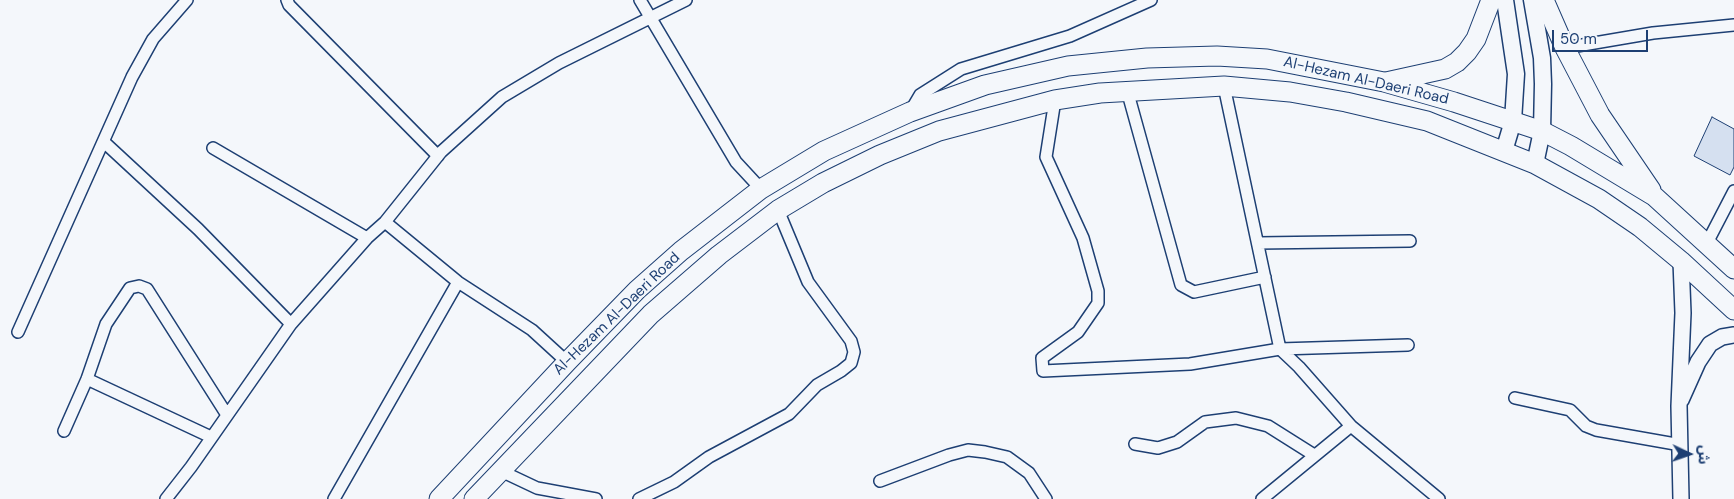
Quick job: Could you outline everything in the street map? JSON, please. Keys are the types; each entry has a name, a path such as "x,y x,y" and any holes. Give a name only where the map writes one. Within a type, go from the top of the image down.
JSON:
{"main road":[{"path":"1384,82 1445,69 1457,62 1476,39 1491,0"},
{"path":"1504,151 1513,121 1516,74 1505,0"},
{"path":"1532,0 1542,58 1542,131 1535,164"},
{"path":"1544,0 1565,48 1600,115 1654,196"},
{"name":"Al-Hezam Al-Daeri Road","path":"439,499 637,290 681,251 760,189 824,152 910,112 985,85 1068,66 1147,58 1217,56 1267,59 1384,82 1513,121 1542,131 1654,196 1734,269"},
{"name":"Al-Hezam Al-Daeri Road","path":"474,499 651,314 719,255 778,210 823,183 880,155 939,131 1055,100 1128,90 1224,86 1290,92 1346,102 1427,122 1535,164 1599,199 1640,227 1681,261 1734,310"}],"street":[{"path":"18,332 132,77 153,39 187,0"},
{"path":"287,0 289,5 438,156"},
{"path":"640,0 736,162 760,189"},
{"path":"166,499 212,438 291,324 367,238 385,222 438,156 502,98 559,63 686,0"},
{"path":"910,112 920,95 961,69 1070,36 1151,0"},
{"path":"1565,48 1653,33 1734,25"},
{"path":"1224,86 1280,349 1300,367 1351,426 1439,499"},
{"path":"1128,90 1181,285 1194,292 1265,277"},
{"path":"1055,100 1046,157 1083,238 1098,291 1098,303 1078,332 1042,358 1044,371 1190,364 1280,349 1408,345"},
{"path":"104,142 198,228 291,324"},
{"path":"213,148 367,238"},
{"path":"1707,243 1734,191"},
{"path":"639,499 674,482 709,457 790,414 817,385 841,371 851,362 854,352 851,341 808,282 778,210"},
{"path":"385,222 458,282 532,330 567,362"},
{"path":"1258,243 1410,240"},
{"path":"1681,261 1683,313 1679,406 1681,499"},
{"path":"334,499 458,282"},
{"path":"64,431 87,379 106,324 130,288 139,286 146,290 227,414"},
{"path":"1679,406 1698,362 1710,344 1722,337 1734,336"},
{"path":"87,379 212,438"},
{"path":"1516,398 1570,410 1586,426 1596,430 1681,445"},
{"path":"1135,444 1158,448 1177,442 1205,422 1236,418 1268,426 1314,455"},
{"path":"1262,499 1351,426"},
{"path":"880,482 968,450 1007,457 1029,473 1046,499"},
{"path":"501,471 537,488 596,499"}],"building":[{"path":"1712,117 1734,129 1734,167 1730,175 1694,156"}]}
